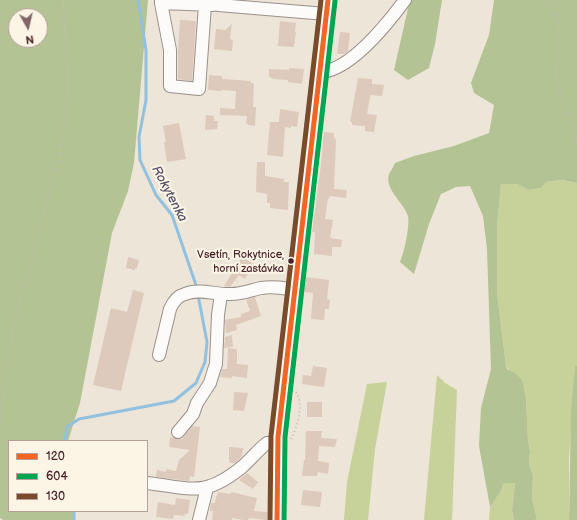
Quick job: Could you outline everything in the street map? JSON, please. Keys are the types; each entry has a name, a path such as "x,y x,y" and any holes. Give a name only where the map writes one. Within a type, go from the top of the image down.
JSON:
{"main road":[{"path":"277,520 278,443 327,7"}],"street":[{"path":"320,72 327,72 334,69 364,48 378,34 405,0"},
{"path":"205,5 199,89 170,86 170,50 161,2 205,5 218,3 327,7"},
{"path":"159,355 170,309 173,302 184,294 196,292 221,294 241,293 271,287 295,290"},
{"path":"178,432 193,414 197,403 210,383 216,364 218,315 221,294"},
{"path":"148,483 197,490 207,488 234,473 267,443 278,443"},
{"path":"199,520 207,488"}],"path":[{"path":"0,422 14,320 58,166 69,88 63,0"},
{"path":"549,0 559,26 556,79 577,142"}],"green space":[{"path":"0,0 148,0 134,163 128,191 112,233 80,403 68,440 8,440 8,512 73,512 73,520 3,520 0,518"},
{"path":"410,0 442,0 435,44 429,68 408,80 394,70"},
{"path":"494,0 577,0 577,183 562,180 546,182 541,188 529,190 517,184 501,184 497,227 497,293 506,366 507,369 515,373 522,380 526,398 530,452 529,463 533,476 532,498 537,520 514,520 512,510 515,483 504,483 501,491 490,507 479,446 481,408 491,369 487,249 483,216 470,186 456,187 441,194 429,224 414,274 400,262 406,239 408,216 389,185 388,180 389,174 395,163 414,156 454,146 489,133 494,105 474,93 471,83 489,35"},
{"path":"562,180 577,183 577,366 575,366 569,458 569,520 537,520 532,498 533,476 529,463 530,452 526,398 515,373 511,372 506,366 497,293 497,227 501,184 517,184 529,190 541,188 546,182"},
{"path":"575,366 577,366 577,520 569,520 571,411"},
{"path":"437,375 445,383 457,390 452,520 424,520"},
{"path":"387,382 375,449 368,520 344,520 347,482 367,384"},
{"path":"504,483 515,483 512,510 514,520 489,520 490,507 501,491"}],"building":[{"path":"180,20 196,21 192,81 178,79"},
{"path":"280,21 296,23 294,47 278,46"},
{"path":"232,24 230,38 233,41 232,51 214,49 216,29 225,30"},
{"path":"340,32 350,33 348,51 344,54 337,54"},
{"path":"289,68 304,69 302,84 288,82 288,80 273,79 269,76 269,69 289,70"},
{"path":"209,75 222,76 222,79 251,81 251,83 254,83 253,107 256,107 255,126 246,123 247,116 220,115 220,108 235,109 236,91 208,90"},
{"path":"358,78 372,79 372,84 384,85 382,96 370,95 367,114 377,115 374,132 365,131 365,126 352,125 352,122 350,122"},
{"path":"280,109 299,112 297,127 285,127 283,157 267,155 270,122 279,122"},
{"path":"206,115 214,116 214,121 218,121 217,129 205,130"},
{"path":"179,123 186,159 167,162 164,142 166,142 163,126"},
{"path":"324,132 334,133 334,138 336,139 334,189 347,190 346,198 330,196 329,199 328,198 325,219 333,220 330,238 342,240 341,247 332,247 332,256 314,254 315,232 312,232"},
{"path":"257,162 265,162 265,176 284,179 284,182 289,182 288,210 270,208 270,203 267,203 267,194 256,192"},
{"path":"128,257 139,260 135,270 126,268"},
{"path":"242,257 254,264 245,279 239,275 230,287 224,286"},
{"path":"306,277 329,280 327,299 330,300 329,309 325,309 324,320 311,319 313,293 304,292"},
{"path":"133,290 144,293 121,391 93,385 111,308 127,312"},
{"path":"255,297 261,316 236,325 237,330 226,333 225,320 241,317 241,314 250,311 246,300"},
{"path":"232,335 233,347 224,348 225,337"},
{"path":"228,348 237,349 237,364 248,365 247,378 232,376 232,378 220,377 222,369 227,369"},
{"path":"313,366 327,368 324,387 302,384 303,375 311,376"},
{"path":"234,392 248,393 244,411 233,410"},
{"path":"307,402 322,402 322,417 307,417"},
{"path":"192,426 200,427 194,477 190,476 189,481 156,477 157,470 166,472 166,469 176,471 179,460 190,450 169,447 170,437 182,439"},
{"path":"306,431 322,431 321,438 337,439 335,447 319,446 318,461 329,463 328,474 318,472 317,476 302,476 305,460"},
{"path":"229,447 243,448 242,456 235,463 230,463 229,461"},
{"path":"247,473 258,482 253,489 239,480"},
{"path":"303,490 322,492 320,507 301,505"},
{"path":"218,492 231,494 231,492 257,498 254,511 267,512 267,520 249,518 248,520 243,520 232,518 232,520 212,520 213,511 210,511 211,503 215,503"},
{"path":"176,498 190,500 188,514 185,514 184,516 174,515 173,519 156,517 158,502 175,505"}],"waterway":[{"name":"Rokytenka","path":"138,0 146,50 146,100 139,137 140,160 156,195 172,215 197,288"},
{"name":"Rokytenka","path":"65,440 67,427 79,419 174,401 196,383 205,362 207,342 198,295"},
{"name":"Rokytenka","path":"74,512 74,520"}],"transit line":[{"name":"130","path":"270,520 271,436 321,0"},
{"name":"120","path":"277,520 278,437 328,0"},
{"name":"604","path":"284,520 285,437 335,1"}],"place":[{"name":"Vsetín, Rokytnice, horní zastávka","path":"291,261"}]}
